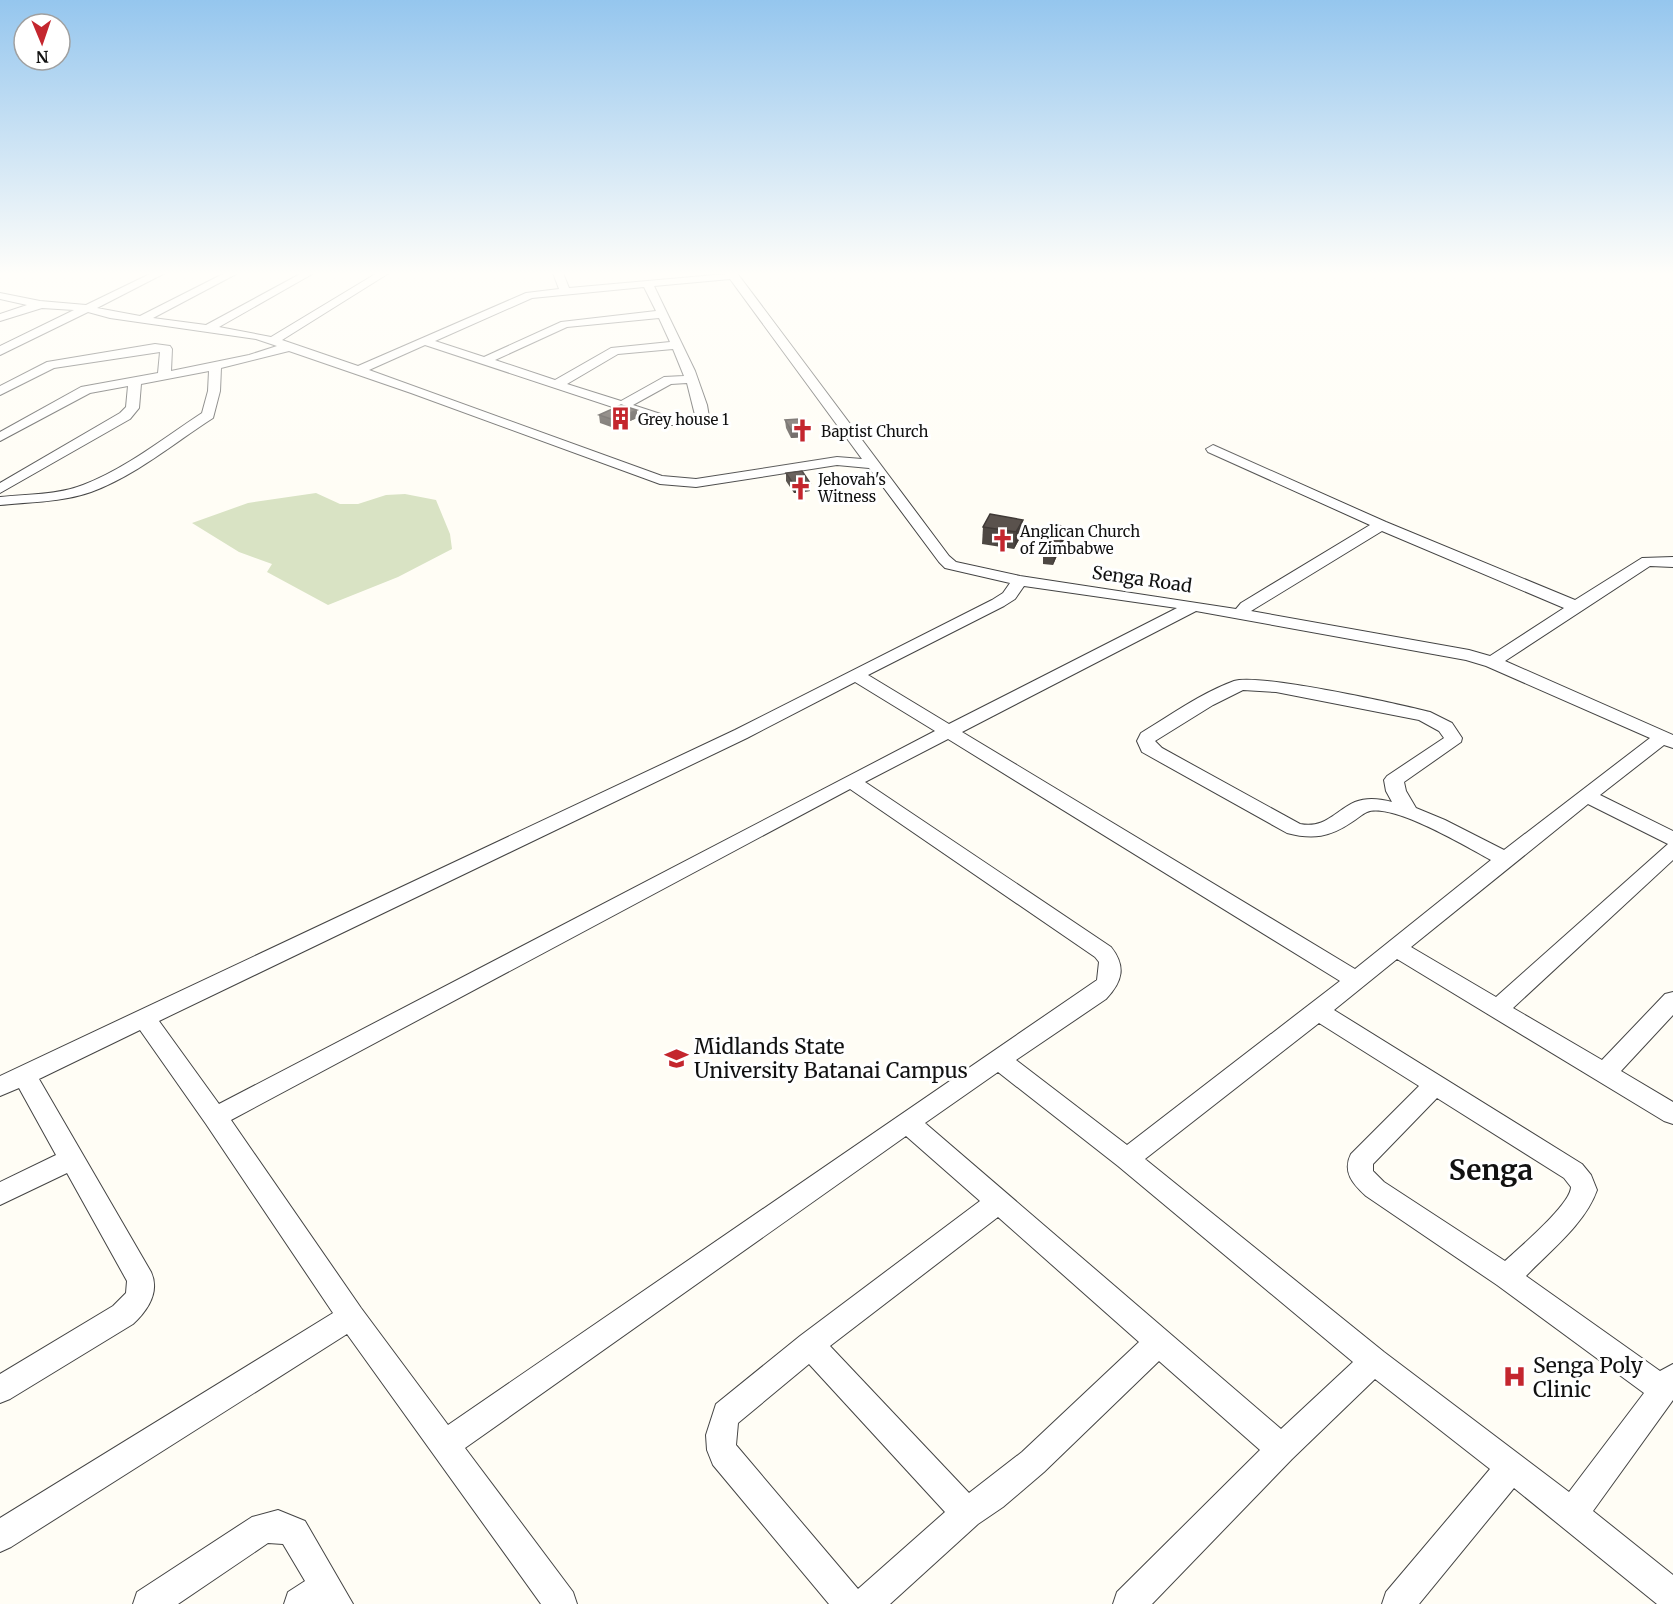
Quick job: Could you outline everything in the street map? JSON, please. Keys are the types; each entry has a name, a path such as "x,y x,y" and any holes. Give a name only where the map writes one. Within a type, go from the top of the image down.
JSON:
{"street":[{"path":"0,391 51,365 155,348 166,349 164,375"},
{"path":"0,437 86,390 215,366 285,348"},
{"path":"296,348 660,480 675,483 696,483 868,458"},
{"path":"359,370 413,348"},
{"path":"445,348 672,422 692,421 702,417 702,411 692,380 677,348"},
{"path":"484,361 514,348"},
{"path":"555,385 615,351 647,348"},
{"name":"Senga Road","path":"787,348 944,560 951,565 1020,581 1194,606 1433,648 1492,662 1668,740"},
{"path":"0,501 73,493 119,473 208,415 214,391 215,366"},
{"path":"0,489 125,416 132,408 135,380"},
{"path":"621,406 668,380 692,380"},
{"path":"1213,449 1381,525 1576,607"},
{"path":"1244,616 1247,606 1381,525"},
{"path":"1492,662 1647,561 1673,562"},
{"path":"0,1087 741,734 998,603 1009,596 1020,581"},
{"path":"215,1117 850,781 1194,606"},
{"path":"856,675 1356,980"},
{"path":"1407,810 1396,791 1394,780 1452,742 1452,733 1430,718 1276,687 1240,685 1207,701 1148,737 1146,741 1149,748 1155,752 1278,820 1306,832 1325,830 1363,806 1379,805 1407,810 1505,859"},
{"path":"1128,1159 1318,1011 1505,859 1587,796 1668,740"},
{"path":"444,1445 998,1059 1098,993 1108,983 1111,972 1110,961 1103,952 850,781"},
{"path":"1587,796 1673,839"},
{"path":"1497,1009 1673,849"},
{"path":"1394,947 1673,1114"},
{"path":"1605,1073 1669,1010"},
{"path":"1318,1011 1434,1086 1573,1171 1583,1184 1582,1197 1575,1206 1507,1277"},
{"path":"144,1018 215,1117 351,1317 444,1445 552,1601"},
{"path":"998,1059 1128,1159 1374,1361 1572,1514 1673,1596"},
{"path":"0,1390 123,1315 136,1304 142,1291 141,1280 24,1076"},
{"path":"1434,1086 1360,1161 1358,1168 1360,1175 1375,1190 1668,1383 1572,1514"},
{"path":"907,1122 1281,1449"},
{"path":"0,1194 73,1158"},
{"path":"850,1604 724,1455 719,1442 720,1427 726,1414 810,1345 998,1202"},
{"path":"0,1536 351,1317"},
{"path":"866,1604 967,1513 992,1497 1033,1462 1158,1342"},
{"path":"810,1345 967,1513"},
{"path":"1129,1604 1281,1449 1374,1361"},
{"path":"1398,1604 1512,1467"},
{"path":"149,1604 263,1528 278,1526 294,1532 332,1594 300,1604"}],"green space":[{"path":"316,493 340,504 358,504 386,495 405,494 436,500 450,534 452,549 398,577 328,605 267,572 272,564 239,552 192,523 248,503"}],"building":[{"path":"621,405 637,410 614,420 599,415"},
{"path":"799,419 804,429 791,430 785,420"},
{"path":"802,471 810,483 794,485 786,473"},
{"path":"990,514 1023,520 1016,532 983,527"},
{"path":"1059,525 1066,529 1054,557 1043,555"}],"place":[{"name":"Grey house 1","path":"620,419"},
{"name":"Baptist Church","path":"803,431"},
{"name":"Jehovah's Witness","path":"800,488"},
{"name":"Anglican Church of Zimbabwe","path":"1002,540"},
{"name":"Midlands State University Batanai Campus","path":"676,1058"},
{"name":"Senga Poly Clinic","path":"1515,1377"}],"district":[{"name":"Senga","path":"1491,1170"}]}
